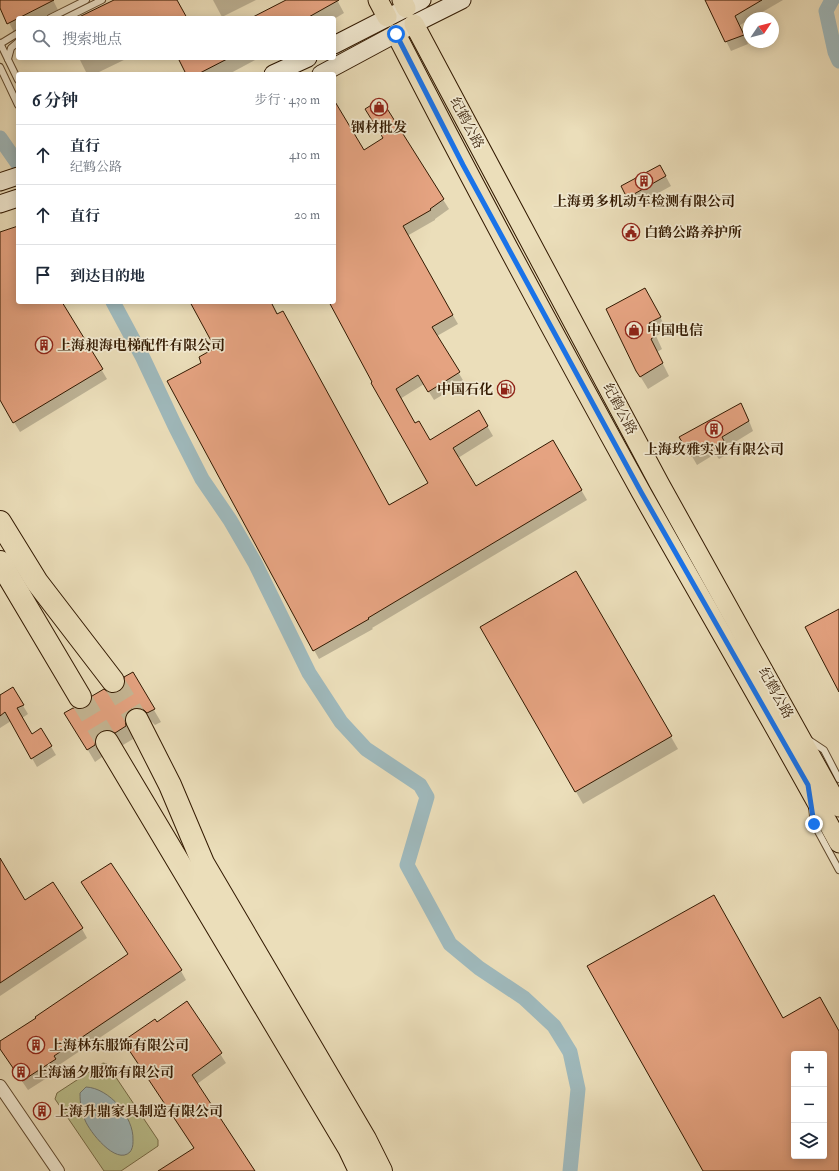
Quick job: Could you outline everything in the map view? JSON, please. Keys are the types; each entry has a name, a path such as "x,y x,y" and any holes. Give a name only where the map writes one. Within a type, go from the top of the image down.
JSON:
{"highway":[{"path":"0,522 36,582 113,681"},
{"path":"0,562 80,697"},
{"path":"137,720 170,785 203,863 357,1144 366,1171"},
{"path":"107,742 357,1144 381,1171"},
{"path":"357,1144 360,1171"},
{"path":"357,1144 390,1171"}],"main road":[{"path":"378,0 387,17"},
{"path":"336,44 387,17 411,8 462,0"},
{"path":"325,72 396,34 411,8"},
{"name":"纪鹤公路","path":"411,8 659,483 839,807"},
{"name":"纪鹤公路","path":"387,17 463,165 630,471 808,785 839,843"},
{"path":"277,72 304,60"},
{"path":"0,182 16,177"},
{"path":"0,204 16,199"}],"street":[{"path":"0,1086 58,1171"}],"lane":[{"path":"54,16 86,0"},
{"path":"70,16 102,0"},
{"path":"16,35 0,43 16,76"},
{"path":"8,59 10,48 16,44"},
{"path":"0,67 16,101"},
{"path":"797,732 824,750 839,779"},
{"path":"808,785 814,824 839,870"}],"green space":[{"path":"103,1063 107,1064 158,1140 158,1146 121,1171 104,1171 55,1099 57,1093"}],"water":[{"path":"86,1087 103,1092 125,1113 132,1131 133,1144 130,1152 124,1155 111,1151 97,1139 92,1132 84,1117 81,1104 80,1093"}],"building":[{"path":"0,0 54,0 23,16 16,16 16,19 7,24 0,8"},
{"path":"114,0 177,0 186,16 81,16"},
{"path":"286,0 339,0 311,16 255,16"},
{"path":"705,0 762,0 735,16 743,35 725,42"},
{"path":"179,60 225,60 202,72 185,72"},
{"path":"381,99 444,199 430,209 431,210 403,226 453,315 432,327 460,372 428,392 418,375 396,389 415,423 419,421 430,440 479,410 488,426 453,448 476,486 553,440 582,490 368,618 369,619 313,651 167,381 201,363 199,357 215,348 191,304 272,304 277,314 283,311 389,505 428,483 371,383 372,382 330,304 336,304 336,103 364,150 383,138 365,109"},
{"name":"上海勇多机动车检测有限公司","path":"660,165 666,176 627,198 621,186"},
{"name":"上海昶海电梯配件有限公司","path":"16,227 16,304 63,304 103,369 13,423 0,400 0,232"},
{"name":"中国电信","path":"645,288 661,317 649,323 655,336 651,339 663,363 640,377 606,309"},
{"name":"上海玫雅实业有限公司","path":"741,403 749,421 722,437 725,443 713,450 711,444 691,456 679,437"},
{"path":"576,571 672,736 575,792 480,627"},
{"path":"839,609 839,692 805,627"},
{"path":"133,672 155,709 147,713 143,709 131,709 127,713 125,719 126,726 115,733 107,730 100,732 96,736 95,745 87,750 64,713 73,708 87,708 91,703 92,696 104,689 109,693 120,691 125,685 124,677"},
{"path":"13,687 24,705 17,708 32,734 41,728 52,746 31,759 5,712 0,716 0,695"},
{"path":"0,858 25,900 53,882 83,928 0,983"},
{"path":"111,863 182,970 54,1056 56,1059 22,1081 0,1049 0,1041 36,1018 35,1017 128,954 81,882"},
{"path":"714,895 783,1018 820,997 839,1031 839,1171 703,1171 587,966"},
{"path":"187,1001 222,1053 192,1075 255,1171 158,1171 194,1148 123,1041 155,1019 157,1022"}],"waterway":[{"path":"832,0 826,11 835,52 839,61"},
{"path":"0,138 16,161"},
{"path":"114,304 143,358 202,479 230,520 255,563 309,673 341,722 366,749 420,785 427,797 407,865 450,944 479,968 524,998 554,1026 570,1052 578,1089 570,1171"}],"tunnel":[{"path":"113,681 137,720"},
{"path":"80,697 107,742"}],"place":[{"name":"钢材批发","path":"379,107"},
{"name":"上海勇多机动车检测有限公司","path":"644,181"},
{"name":"白鹤公路养护所","path":"631,232"},
{"name":"中国电信","path":"634,330"},
{"name":"上海昶海电梯配件有限公司","path":"44,345"},
{"name":"中国石化","path":"506,389"},
{"name":"上海玫雅实业有限公司","path":"714,429"},
{"name":"上海林东服饰有限公司","path":"36,1045"},
{"name":"上海涵夕服饰有限公司","path":"21,1072"},
{"name":"上海升鼎家具制造有限公司","path":"42,1111"}],"route":[{"path":"396,34 463,165 641,492 808,785 814,824"}]}
